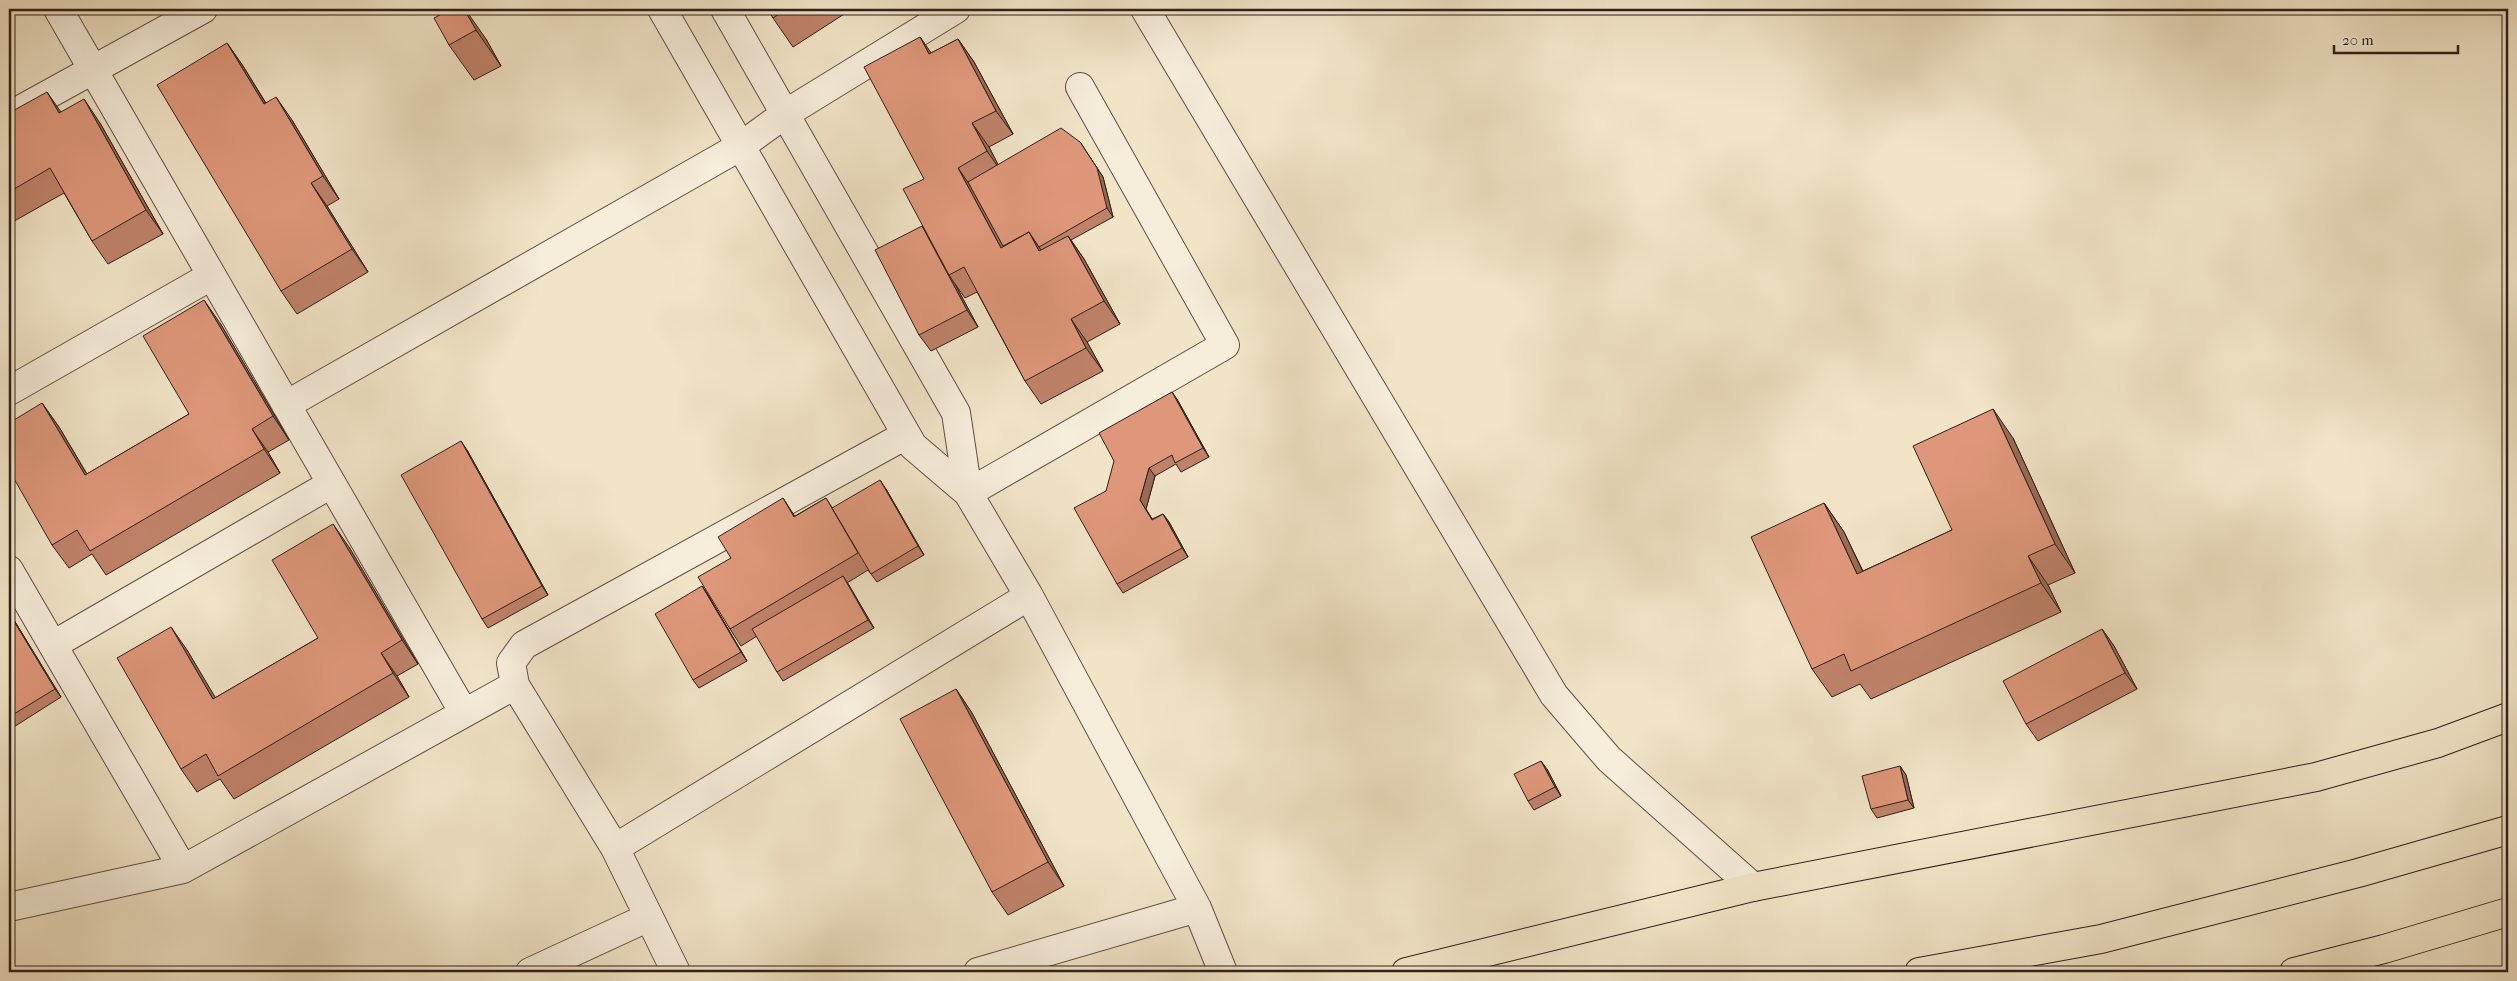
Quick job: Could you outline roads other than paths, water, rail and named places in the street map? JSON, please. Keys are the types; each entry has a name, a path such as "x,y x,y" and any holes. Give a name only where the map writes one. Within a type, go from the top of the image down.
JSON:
{"main road":[{"path":"1406,972 1753,887 2316,777 2438,743 2508,717"},
{"path":"1919,972 2102,939 2349,876 2508,830"},
{"path":"2294,972 2384,949 2508,912"}],"street":[{"path":"58,9 92,71 464,713"},
{"path":"9,116 203,9"},
{"path":"662,9 906,435 913,446 968,493 1029,596 1197,908 1223,972"},
{"path":"725,9 956,413 968,493"},
{"path":"286,405 740,146 785,114 956,9"},
{"path":"1144,9 1554,695 1610,759 1753,887"},
{"path":"968,493 1225,345 1080,87"},
{"path":"9,391 211,276"},
{"path":"676,972 615,848 514,685 511,663 524,645 906,435"},
{"path":"53,645 331,484"},
{"path":"9,570 183,869"},
{"path":"615,848 1029,596"},
{"path":"9,907 183,869 514,685"},
{"path":"978,972 1197,908"},
{"path":"530,972 649,917"}]}
